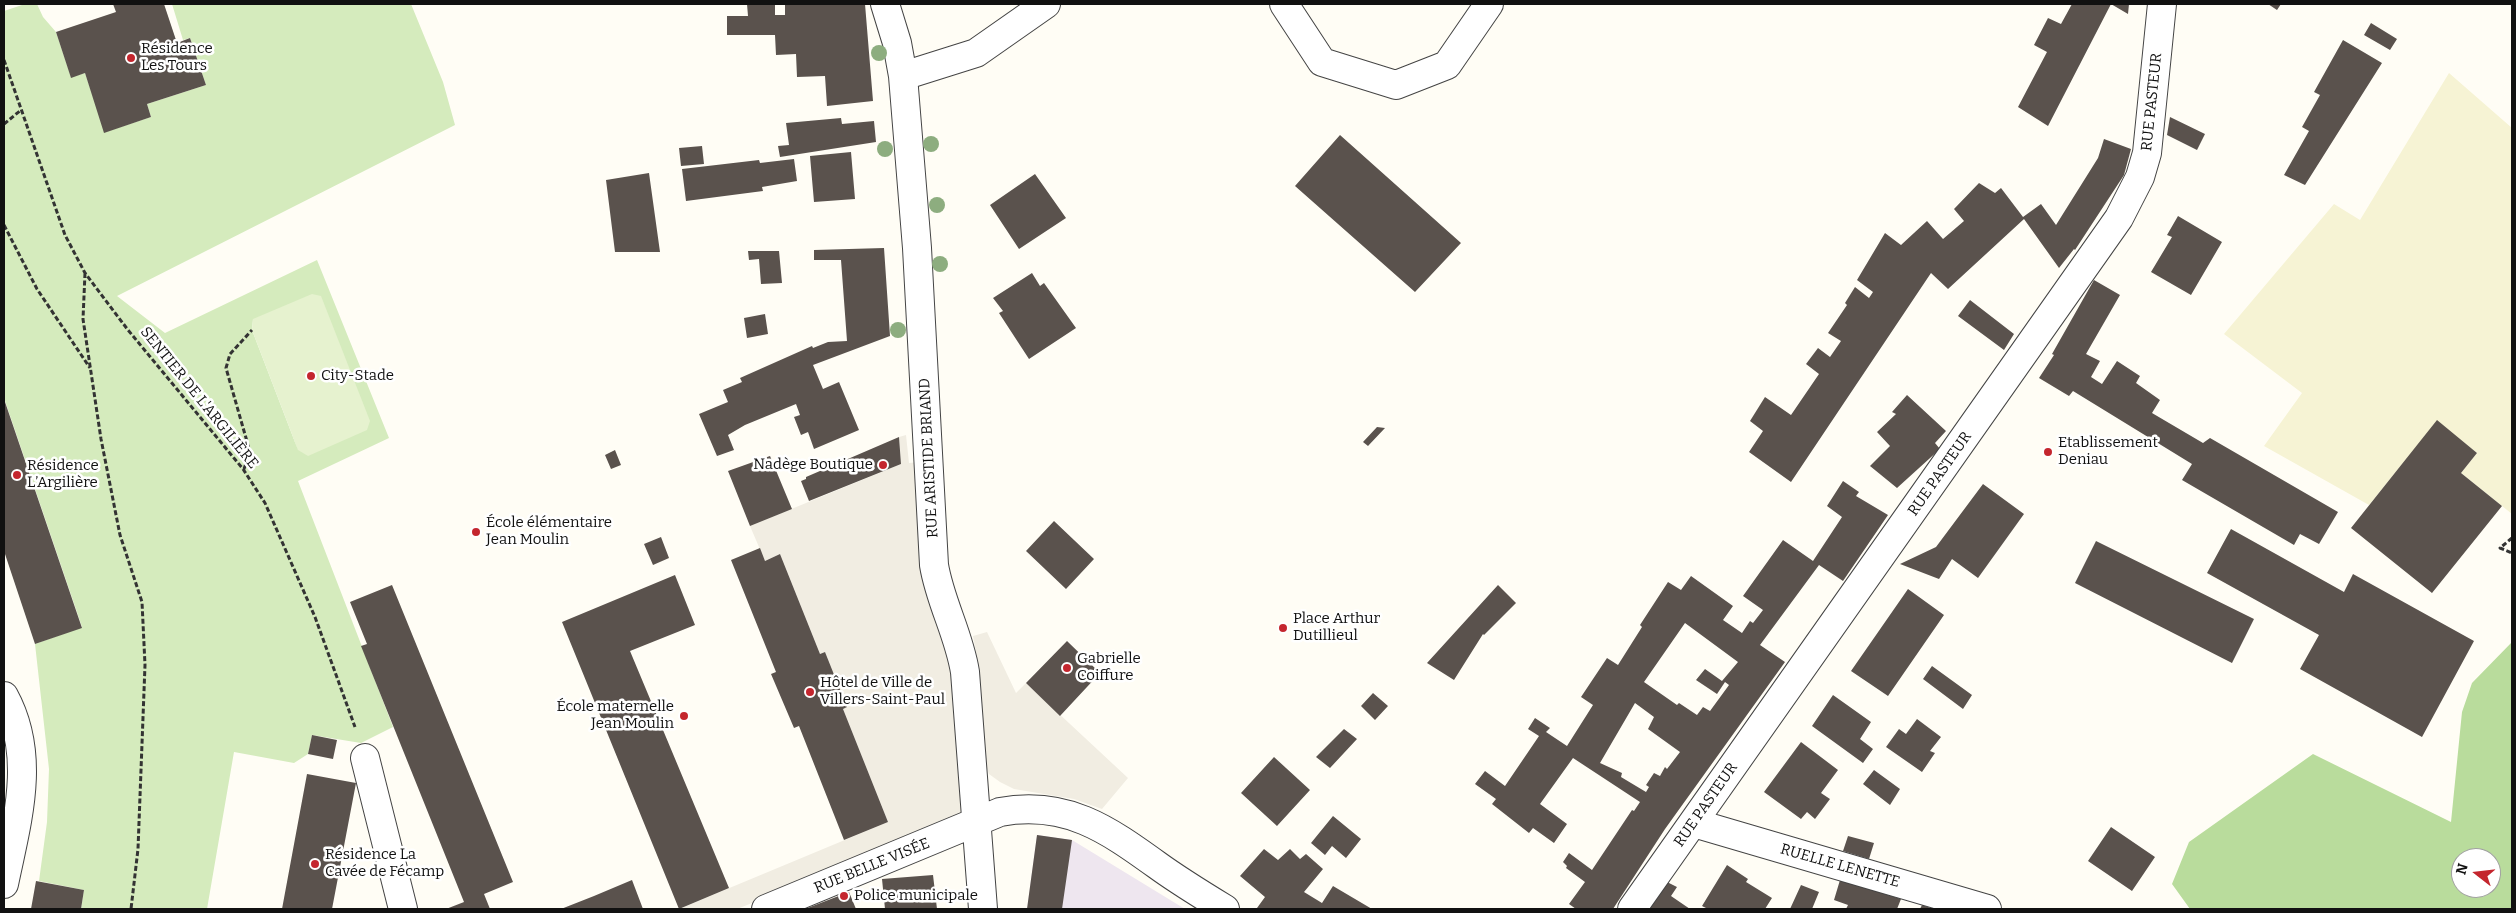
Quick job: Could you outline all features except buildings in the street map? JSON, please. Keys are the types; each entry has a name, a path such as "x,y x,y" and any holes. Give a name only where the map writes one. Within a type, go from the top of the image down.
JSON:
{"street":[{"name":"RUE ARISTIDE BRIAND","path":"885,4 897,43 904,76 917,248 934,565 937,584 962,651 983,909"},
{"path":"904,76 976,53 1046,4"},
{"path":"1284,4 1322,62 1396,86 1447,65 1488,4"},
{"name":"RUE PASTEUR","path":"1632,909 2119,218 2140,177 2147,153 2162,4"},
{"path":"4,696 22,741 22,768 18,820 4,884"},
{"path":"365,758 403,909"},
{"name":"RUE BELLE VISÉE","path":"773,908 1000,812 1018,809 1043,809 1073,816 1124,840 1157,866 1225,909"},
{"name":"RUELLE LENETTE","path":"1694,823 1987,909"}],"path":[{"name":"SENTIER DE L'ARGILIÈRE","path":"4,60 66,235 86,273 128,330 243,469 265,503 315,617 345,696 365,758"},
{"path":"4,124 22,110"},
{"path":"4,226 37,289 90,369"},
{"path":"86,273 82,318 100,439 120,535 142,602 145,665 138,849 131,909"},
{"path":"243,469 250,452 226,368 230,354 252,330"},
{"path":"2512,538 2500,548 2512,553"}],"shaded area":[{"path":"2449,73 2512,128 2512,514 2461,473 2477,453 2437,421 2369,505 2264,446 2302,393 2224,334 2334,204 2360,220"},
{"path":"906,435 909,463 929,461 976,809 941,828 737,909 679,909 888,822 843,709 847,707 825,652 820,654 780,554 765,561 750,526 901,464 899,437"},
{"path":"987,632 1016,693 1026,683 1128,778 1102,809 1074,799 1014,789 989,774 984,760 977,658 973,636"},
{"path":"1037,835 1072,840 1185,909 1027,909"}],"green space":[{"path":"25,4 37,4 43,17 56,32 71,77 85,73 105,132 151,117 147,104 206,85 190,38 183,40 172,4 411,4 443,82 455,125 117,296 165,333 317,260 389,438 298,481 393,727 361,743 312,735 308,754 294,763 234,752 207,909 81,909 84,890 39,881 47,822 49,769 35,644 82,627 4,398 4,11","holes":["253,319 298,450 252,330"]},
{"name":"City-Stade","path":"312,294 321,296 370,421 367,430 308,456 298,450 252,330 253,319"},
{"path":"2512,642 2512,909 2190,909 2172,884 2189,842 2313,754 2451,822 2462,712 2472,683"}],"place":[{"name":"Résidence Les Tours","path":"131,58"},
{"name":"City-Stade","path":"311,376"},
{"name":"Etablissement Deniau","path":"2048,452"},
{"name":"Nadège Boutique","path":"883,465"},
{"name":"Résidence L’Argilière","path":"17,475"},
{"name":"École élémentaire Jean Moulin","path":"476,532"},
{"name":"Place Arthur Dutillieul","path":"1283,628"},
{"name":"Gabrielle Coiffure","path":"1067,668"},
{"name":"Hôtel de Ville de Villers-Saint-Paul","path":"810,692"},
{"name":"École maternelle Jean Moulin","path":"684,716"},
{"name":"Résidence La Cavée de Fécamp","path":"315,864"},
{"name":"Police municipale","path":"844,896"}]}
